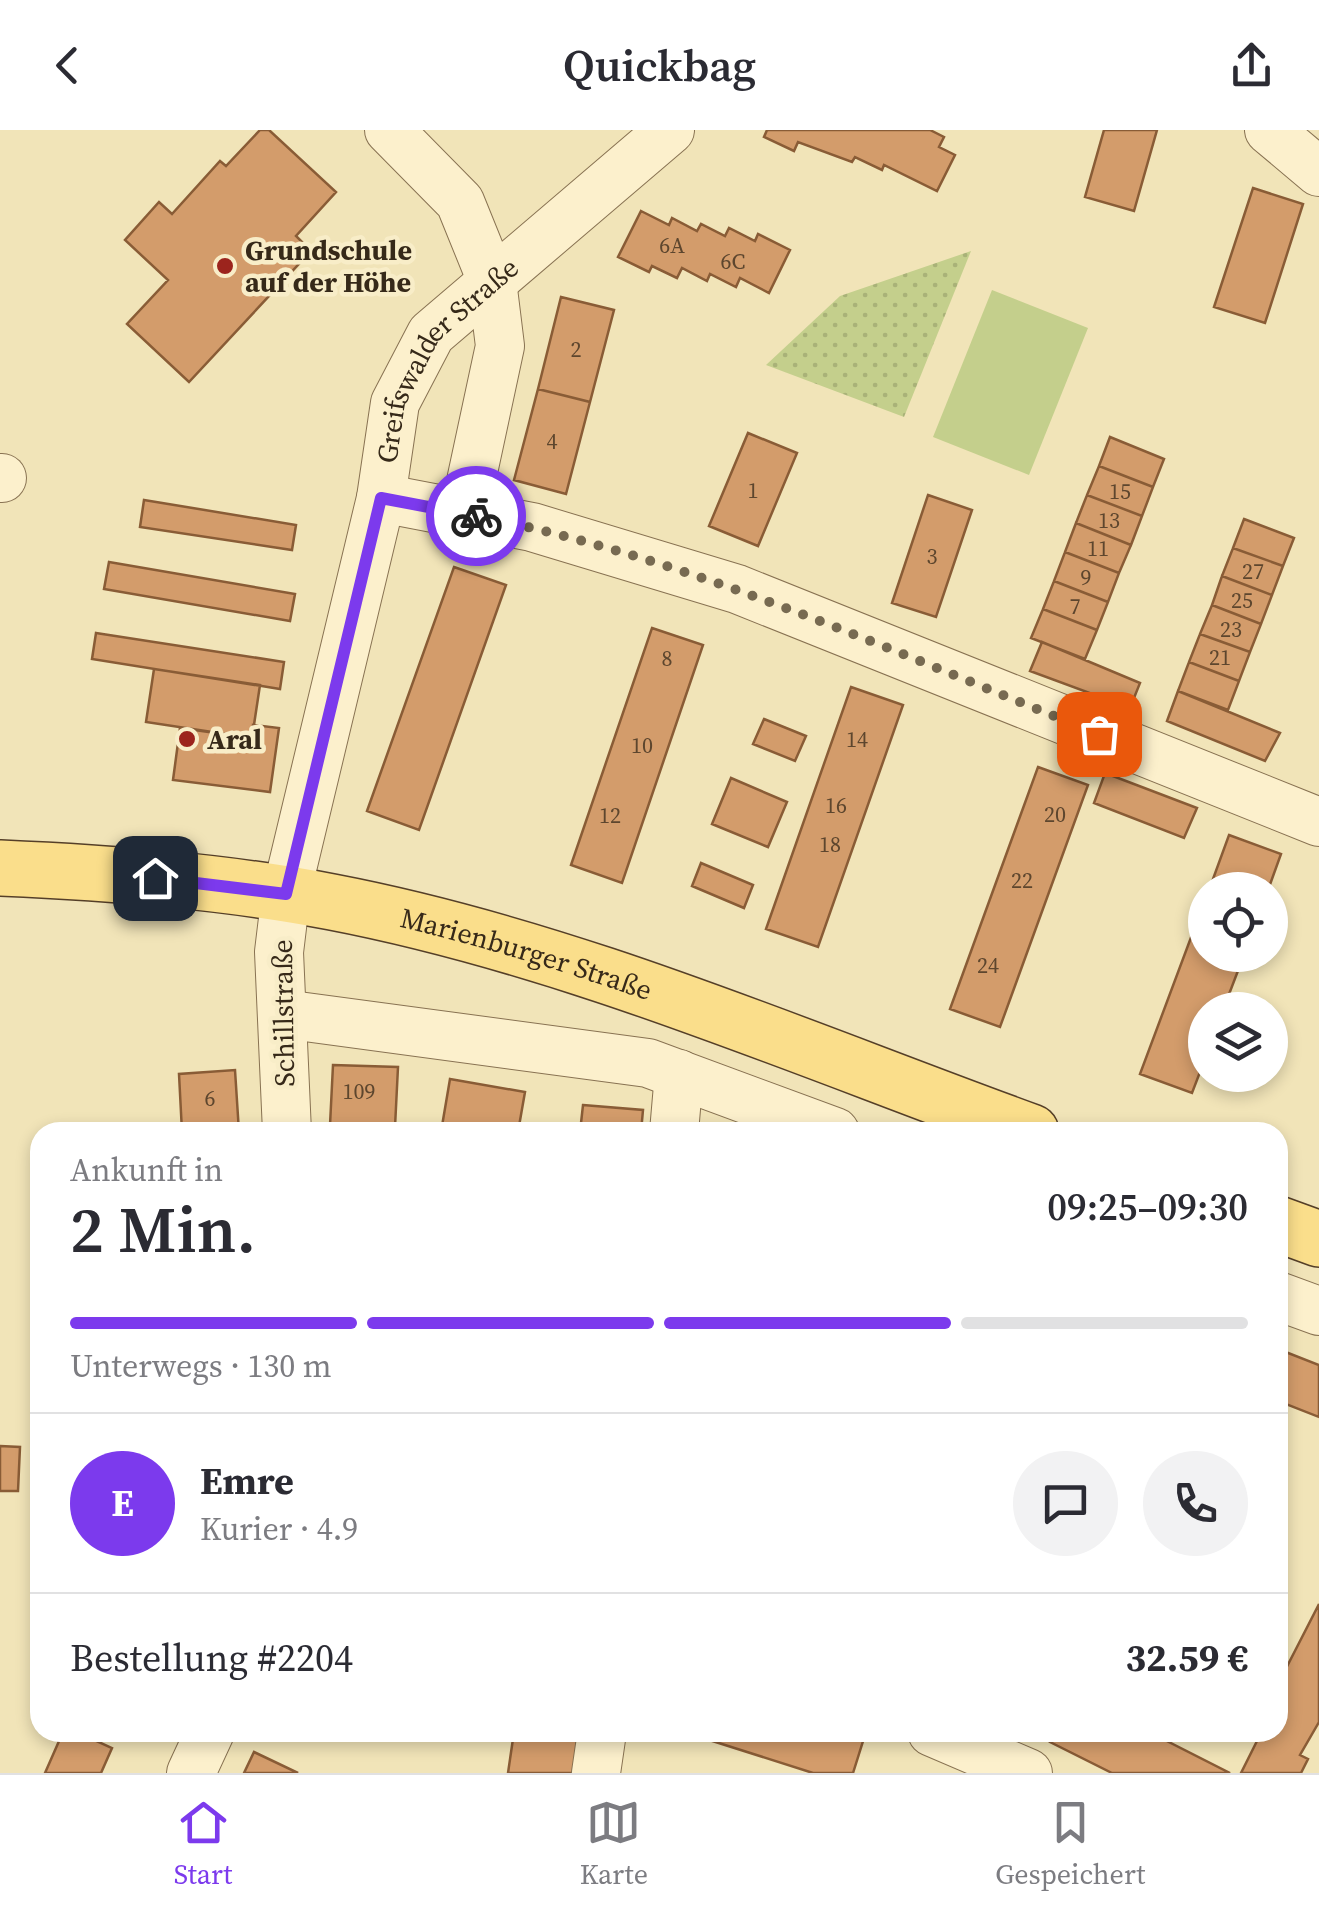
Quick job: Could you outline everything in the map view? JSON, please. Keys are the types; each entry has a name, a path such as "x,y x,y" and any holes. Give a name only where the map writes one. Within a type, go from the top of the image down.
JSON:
{"main road":[{"name":"Marienburger Straße","path":"0,868 80,871 286,894 462,934 582,969 1003,1122"},
{"path":"1288,1228 1319,1239"}],"street":[{"path":"390,130 460,202 492,281 500,346 464,514"},
{"name":"Greifswalder Straße","path":"286,894 381,498 395,403 432,334 670,130"},
{"path":"1270,130 1319,172"},
{"path":"381,498 532,527 737,589 1319,822"},
{"name":"Schillstraße","path":"286,894 278,952 287,1122"},
{"path":"282,1014 648,1063 807,1122"},
{"path":"675,1122 679,1074"},
{"path":"1288,1300 1319,1311"},
{"path":"191,1773 205,1742"},
{"path":"596,1773 601,1742"},
{"path":"960,1742 1028,1773"}],"green space":[{"path":"971,251 904,417 766,365 840,296"},
{"path":"992,290 1088,328 1029,475 933,437"}],"building":[{"name":"Grundschule auf der Höhe","path":"260,130 269,130 336,192 296,236 311,251 189,382 127,324 168,280 125,240 159,202 172,214 220,161 226,166"},
{"path":"767,130 930,130 944,137 939,147 955,155 937,191 884,165 882,170 855,157 852,162 798,142 794,151 764,137"},
{"path":"1104,130 1157,130 1134,211 1085,197"},
{"path":"1253,188 1303,204 1265,323 1214,307"},
{"path":"641,211 669,225 672,218 697,231 701,224 725,236 729,228 755,241 758,234 790,250 769,293 740,278 736,287 710,274 707,281 682,268 677,278 652,266 649,272 618,257"},
{"path":"561,297 614,310 590,402 538,389"},
{"path":"538,389 590,402 566,494 514,480"},
{"path":"748,433 797,453 758,546 709,526"},
{"path":"1110,437 1164,459 1153,487 1099,466"},
{"path":"1099,466 1153,487 1142,516 1087,495"},
{"path":"928,495 972,510 936,617 892,603"},
{"path":"1087,495 1142,516 1131,545 1076,523"},
{"path":"144,500 296,525 292,550 140,527"},
{"path":"1244,519 1294,538 1283,566 1233,548"},
{"path":"1076,523 1131,545 1119,573 1065,552"},
{"path":"1233,548 1283,566 1272,595 1222,576"},
{"path":"1065,552 1119,573 1108,602 1054,581"},
{"path":"109,562 295,594 290,621 104,589"},
{"path":"454,567 506,585 419,830 367,811"},
{"path":"1222,576 1272,595 1261,624 1212,605"},
{"path":"1054,581 1108,602 1097,630 1043,609"},
{"path":"1212,605 1261,624 1250,652 1200,634"},
{"path":"1043,609 1097,630 1085,659 1031,638"},
{"path":"652,628 703,645 622,883 571,865"},
{"path":"96,633 284,662 280,689 92,659"},
{"path":"1200,634 1250,652 1239,681 1189,662"},
{"path":"1042,642 1140,683 1130,708 1030,671"},
{"path":"1189,662 1239,681 1228,710 1178,691"},
{"path":"154,669 260,685 252,738 146,722"},
{"path":"851,687 903,705 818,947 766,929"},
{"path":"1178,691 1280,733 1265,761 1167,721"},
{"path":"764,719 806,736 795,761 753,744"},
{"path":"253,725 279,728 270,792 173,780 180,728 252,738"},
{"path":"1038,767 1088,785 1000,1027 950,1009"},
{"path":"1105,773 1197,808 1184,838 1094,803"},
{"path":"731,778 787,802 768,847 712,824"},
{"path":"1229,835 1281,854 1274,872 1216,872"},
{"path":"701,863 753,885 744,908 692,886"},
{"path":"1188,946 1188,972 1238,972 1230,992 1188,992 1188,1092 1140,1074"},
{"path":"333,1065 398,1067 395,1122 330,1122"},
{"path":"235,1070 238,1122 181,1122 179,1074"},
{"path":"450,1079 525,1092 520,1122 443,1122"},
{"path":"583,1105 643,1110 642,1122 581,1122"},
{"path":"1288,1353 1319,1365 1319,1417 1288,1405"},
{"path":"0,1446 20,1447 18,1491 0,1491"},
{"path":"1319,1604 1319,1722 1300,1755 1308,1759 1301,1773 1241,1773 1256,1742 1288,1742 1288,1664"},
{"path":"59,1742 99,1742 112,1748 101,1773 45,1773"},
{"path":"513,1742 591,1742 587,1773 508,1773"},
{"path":"715,1742 863,1742 853,1773 813,1773"},
{"path":"1050,1742 1169,1742 1230,1773 1112,1773"},
{"path":"254,1752 298,1773 244,1773"}],"way so far":[{"path":"476,516 532,527 737,589 1099,734"}],"place":[{"name":"Grundschule auf der Höhe","path":"225,266"},
{"name":"Aral","path":"187,739"}],"route":[{"path":"155,878 286,894 381,498 476,516"}]}
